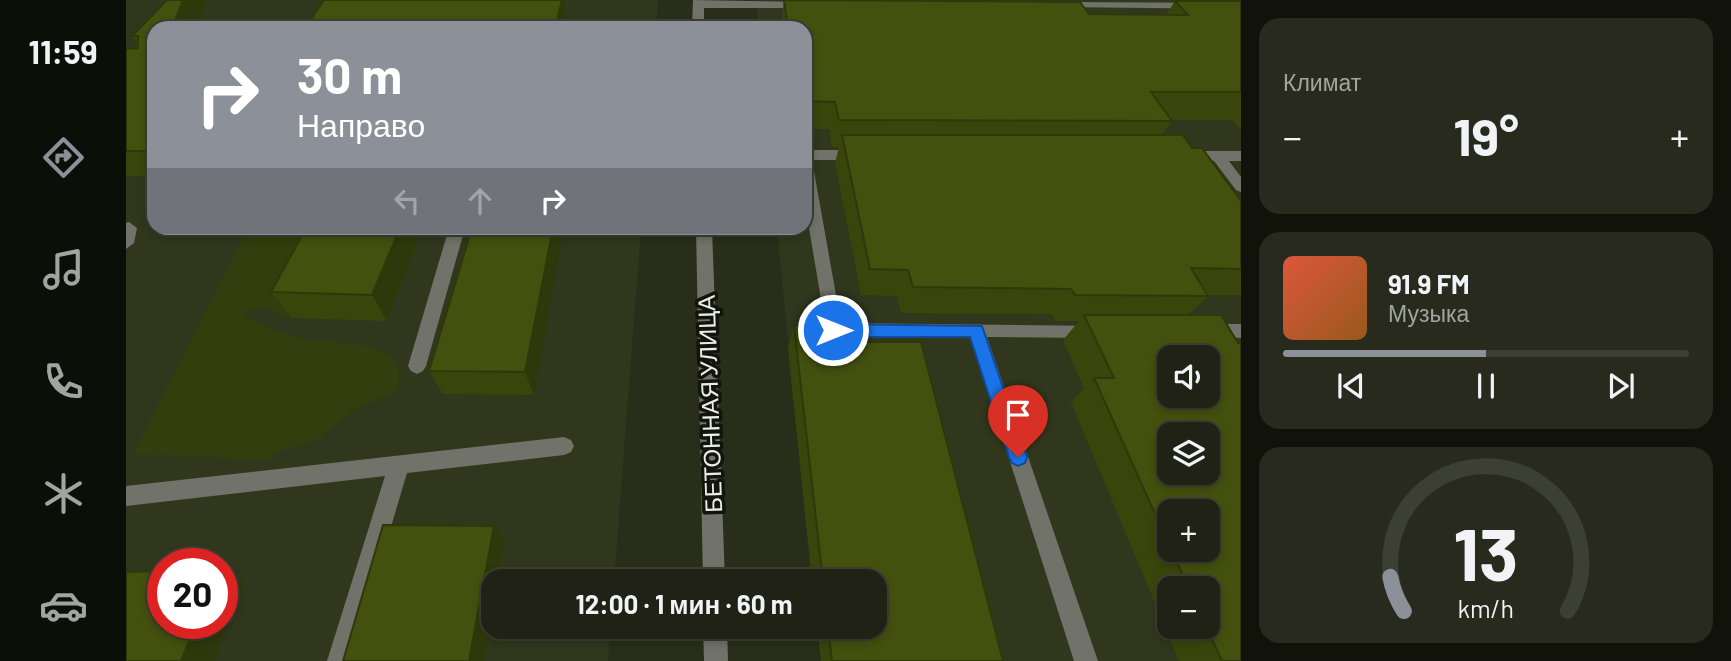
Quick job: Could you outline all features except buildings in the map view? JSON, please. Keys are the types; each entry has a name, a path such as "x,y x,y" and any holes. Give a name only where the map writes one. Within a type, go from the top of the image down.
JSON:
{"street":[{"path":"698,21 698,2 812,5"},
{"path":"1047,5 1241,6"},
{"path":"812,157 874,156"},
{"path":"1177,156 1241,156"},
{"path":"1218,156 1241,187"},
{"path":"812,200 833,330 1116,331"},
{"path":"417,366 455,235"},
{"name":"БЕТОННАЯ УЛИЦА","path":"704,235 714,569"},
{"path":"976,330 1086,661"},
{"path":"1185,331 1241,331"},
{"path":"126,496 564,446"},
{"path":"339,661 399,465"},
{"path":"715,639 716,661"}],"shaded area":[{"path":"126,0 658,0 656,21 147,21 147,235 640,235 615,569 481,569 481,639 610,639 608,661 126,661"},
{"path":"756,0 1241,0 1241,661 821,661 818,639 887,639 887,569 811,569 778,235 812,235 812,21 758,21"}],"green space":[{"path":"244,235 334,235 292,318 258,306 243,315 290,335 357,344 393,356 399,374 395,392 354,410 318,439 272,454 268,460 133,454"}],"route":[{"path":"833,330 976,330 1018,457"}]}
